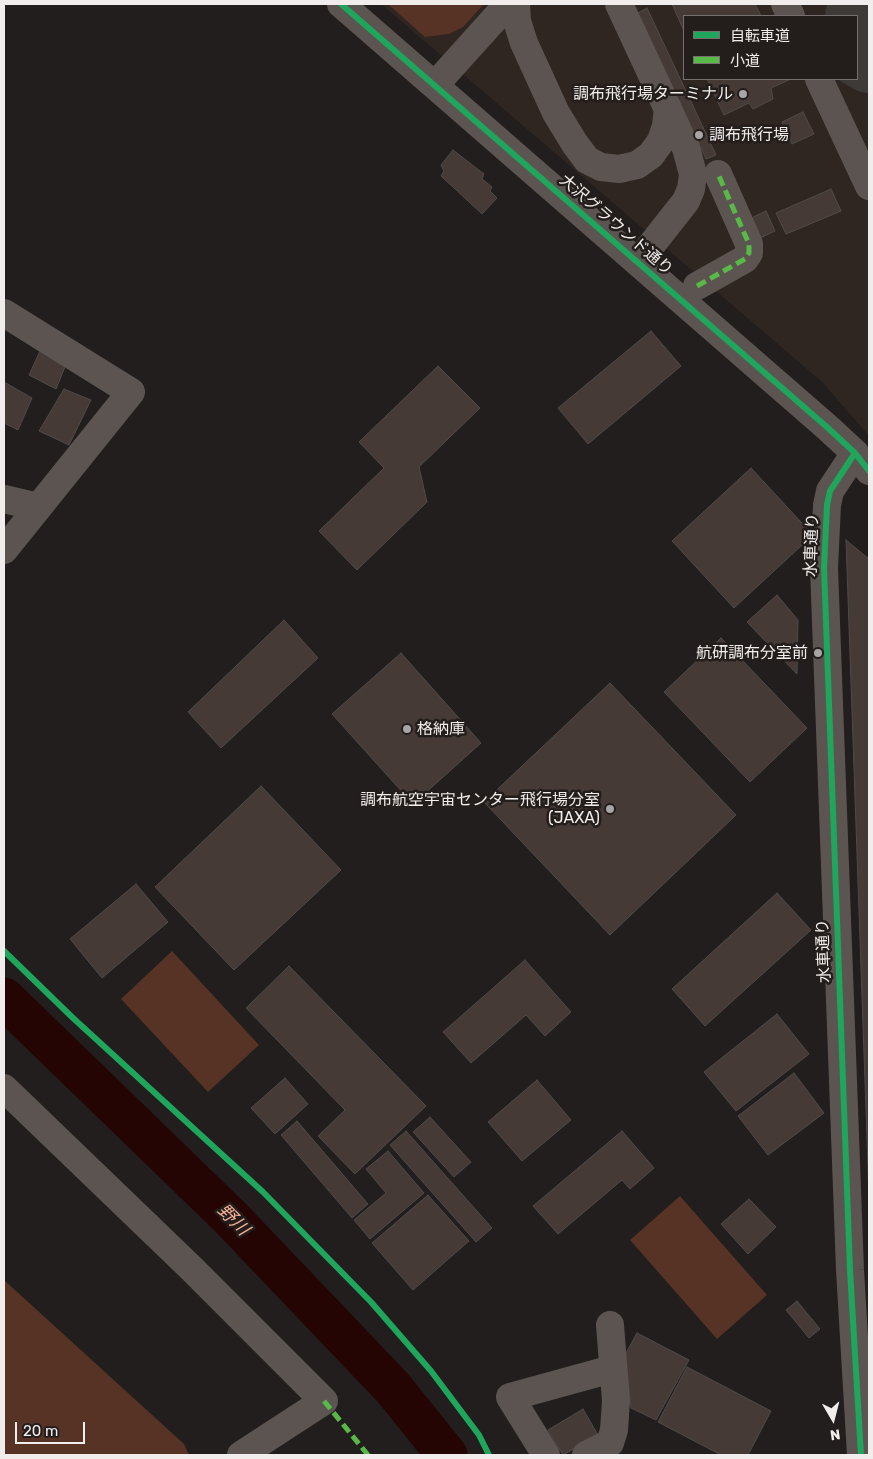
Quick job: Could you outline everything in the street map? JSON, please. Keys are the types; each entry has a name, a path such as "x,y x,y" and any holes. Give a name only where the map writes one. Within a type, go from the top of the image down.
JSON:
{"street":[{"name":"大沢グラウンド通り","path":"340,4 851,445"},
{"path":"434,85 508,4"},
{"path":"516,4 517,21 524,42 556,113 574,144 588,160 601,167 619,169 637,164 651,155 661,141 666,126 668,108"},
{"path":"619,4 668,108 690,161 692,174 691,188 686,201 638,262"},
{"path":"820,80 869,186"},
{"path":"697,286 745,260 749,253 749,244 718,174"},
{"path":"4,312 131,392 4,550"},
{"name":"水車通り","path":"851,445 830,491 827,505 824,568 850,1270 859,1441"},
{"path":"4,499 38,507"},
{"path":"4,1088 191,1268 324,1401 242,1455"},
{"path":"586,1455 615,1449 616,1402 610,1325"},
{"path":"546,1455 510,1397 612,1369"}],"path":[{"path":"4,951 80,1025 263,1192 371,1302 431,1372 479,1435 489,1455"}],"shaded area":[{"name":"調布飛行場","path":"381,4 869,4 869,436 822,382"},
{"path":"388,4 483,5 463,27 449,34 425,37"},
{"path":"172,951 259,1045 208,1092 121,999"},
{"path":"680,1196 767,1295 717,1339 630,1240"},
{"path":"4,1280 184,1444 189,1455 4,1455"}],"building":[{"path":"672,4 755,4 760,15 683,15 683,29"},
{"path":"647,8 716,155 706,159 638,13"},
{"name":"調布飛行場ターミナル","path":"707,80 789,80 771,88 773,99 753,109 749,103 724,115"},
{"path":"803,112 814,134 792,144 782,122"},
{"path":"453,150 484,174 482,179 492,187 490,191 497,198 482,214 441,176 444,171 441,165"},
{"path":"831,189 841,211 786,234 776,213"},
{"path":"766,211 775,231 756,240 747,220"},
{"path":"651,331 681,366 588,444 558,408"},
{"path":"41,349 67,362 56,389 29,375"},
{"path":"438,366 480,408 419,467 427,502 357,570 319,531 384,468 359,442"},
{"path":"4,382 32,398 18,430 4,423"},
{"path":"64,389 91,400 69,445 39,431"},
{"path":"751,468 813,535 734,608 672,541"},
{"path":"846,540 869,559 869,1196"},
{"path":"777,595 798,620 797,674 747,622"},
{"path":"284,620 318,658 221,748 188,712"},
{"path":"721,638 807,728 750,782 664,692"},
{"name":"格納庫","path":"401,653 481,743 413,804 332,714"},
{"name":"調布航空宇宙センター飛行場分室 (JAXA)","path":"610,683 736,815 610,935 484,802"},
{"path":"261,786 341,870 234,970 155,887"},
{"path":"136,884 168,922 102,978 70,939"},
{"path":"777,893 811,930 705,1026 672,989"},
{"path":"525,960 571,1012 545,1036 526,1015 471,1063 443,1032"},
{"path":"289,966 426,1106 355,1174 318,1136 345,1110 246,1008"},
{"path":"777,1014 809,1054 736,1111 704,1072"},
{"path":"794,1073 824,1113 768,1155 738,1116"},
{"path":"285,1078 308,1104 275,1134 251,1108"},
{"path":"537,1080 571,1120 522,1161 488,1122"},
{"path":"430,1117 471,1162 454,1177 413,1132"},
{"path":"297,1121 368,1204 352,1218 281,1135"},
{"path":"406,1131 492,1228 476,1242 390,1145"},
{"path":"622,1131 654,1168 630,1189 622,1180 558,1234 533,1206"},
{"path":"388,1151 424,1193 370,1239 354,1220 386,1193 366,1169"},
{"path":"428,1195 469,1241 413,1290 372,1243"},
{"path":"749,1199 776,1227 748,1254 721,1224"},
{"path":"797,1301 820,1329 809,1338 786,1310"},
{"path":"637,1333 689,1360 656,1420 631,1408 625,1355"},
{"path":"687,1367 771,1411 748,1455 721,1455 658,1422"},
{"path":"583,1409 598,1435 563,1455 548,1430"}],"waterway":[{"name":"野川","path":"4,998 230,1217 393,1388 447,1455"}],"taxiway":[{"path":"857,15 869,4"},
{"path":"858,56 869,62"}],"marked path":[{"path":"697,286 745,259 749,253 749,244 718,174"},
{"path":"324,1401 368,1455"}],"cycle path":[{"path":"341,4 828,428 855,453 869,471"},
{"path":"855,453 830,491 827,505 824,568 850,1270 861,1455"},
{"path":"4,951 73,1018 263,1192 371,1302 431,1371 479,1435 489,1455"}],"place":[{"name":"調布飛行場ターミナル","path":"743,94"},
{"name":"調布飛行場","path":"699,135"},
{"name":"航研調布分室前","path":"818,653"},
{"name":"格納庫","path":"407,729"},
{"name":"調布航空宇宙センター飛行場分室 (JAXA)","path":"610,809"}]}
